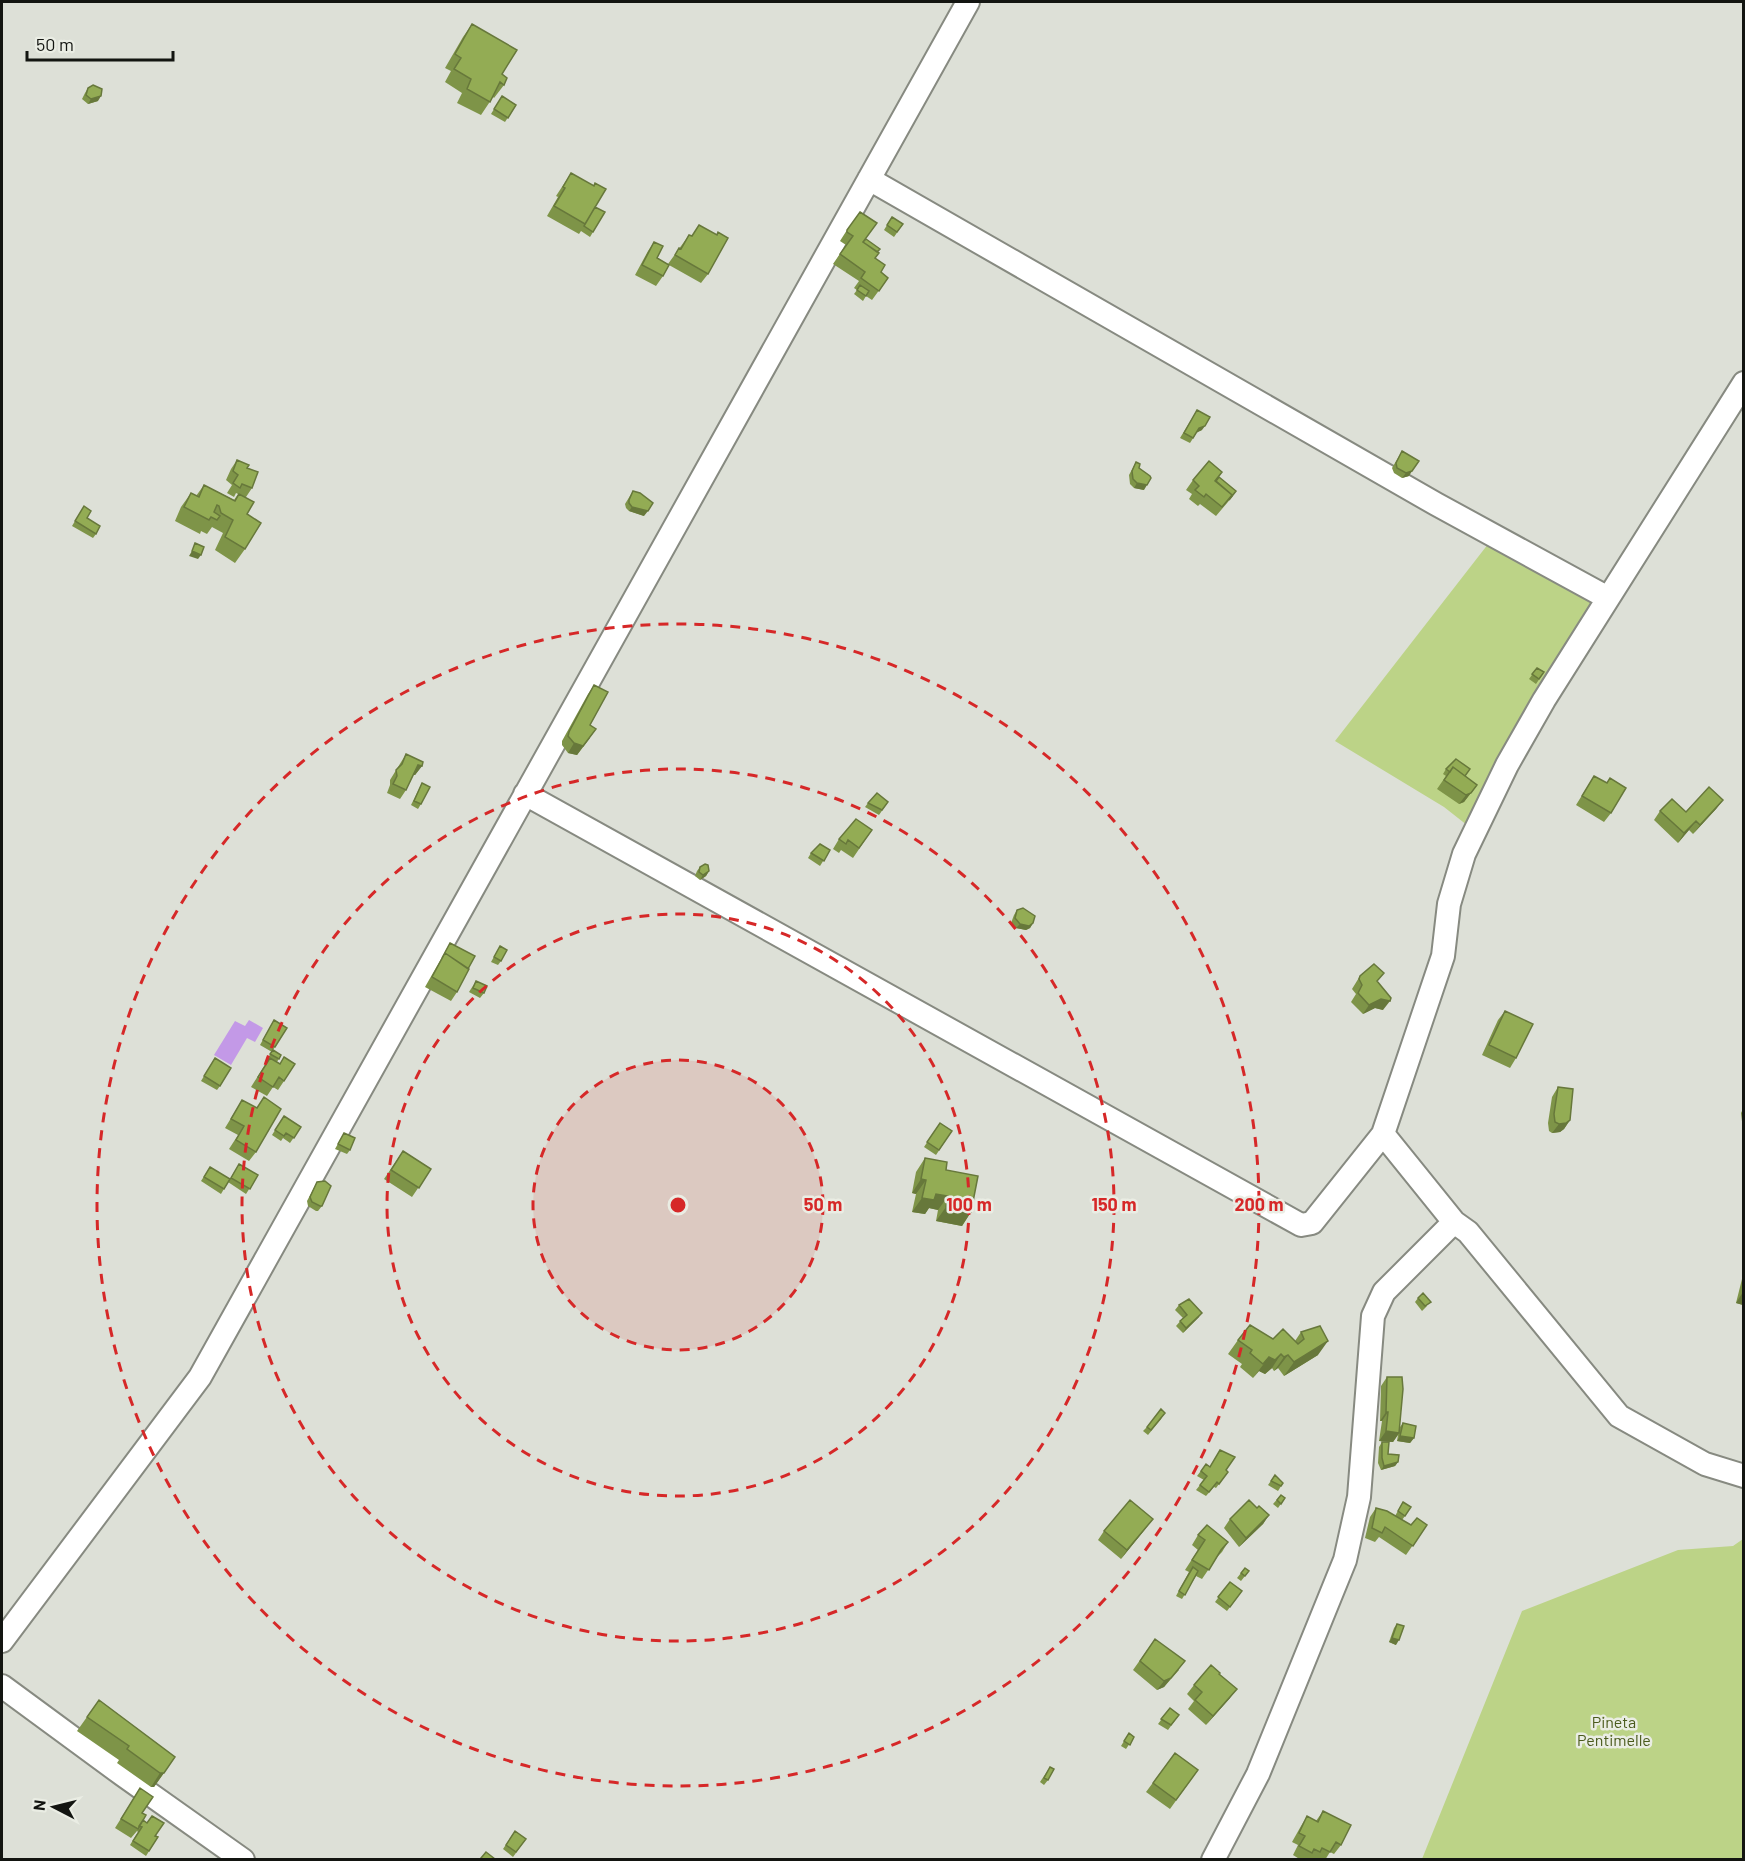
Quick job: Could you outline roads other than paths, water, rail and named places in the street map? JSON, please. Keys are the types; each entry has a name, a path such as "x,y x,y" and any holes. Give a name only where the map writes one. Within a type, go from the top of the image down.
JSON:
{"street":[{"path":"2,1641 200,1377 968,2"},
{"path":"869,179 1436,504 1608,598"},
{"path":"525,794 1301,1225 1312,1223 1383,1134 1443,956 1449,904 1464,854 1507,765 1544,700 1743,383"},
{"path":"1383,1134 1454,1221 1468,1232 1619,1416 1705,1464 1743,1476"},
{"path":"1213,1860 1258,1774 1345,1560 1359,1497 1373,1316 1384,1292 1454,1221"},
{"path":"2,1686 243,1860"}],"park label":[{"name":"Pineta Pentimelle","path":"1614,1730"}]}
